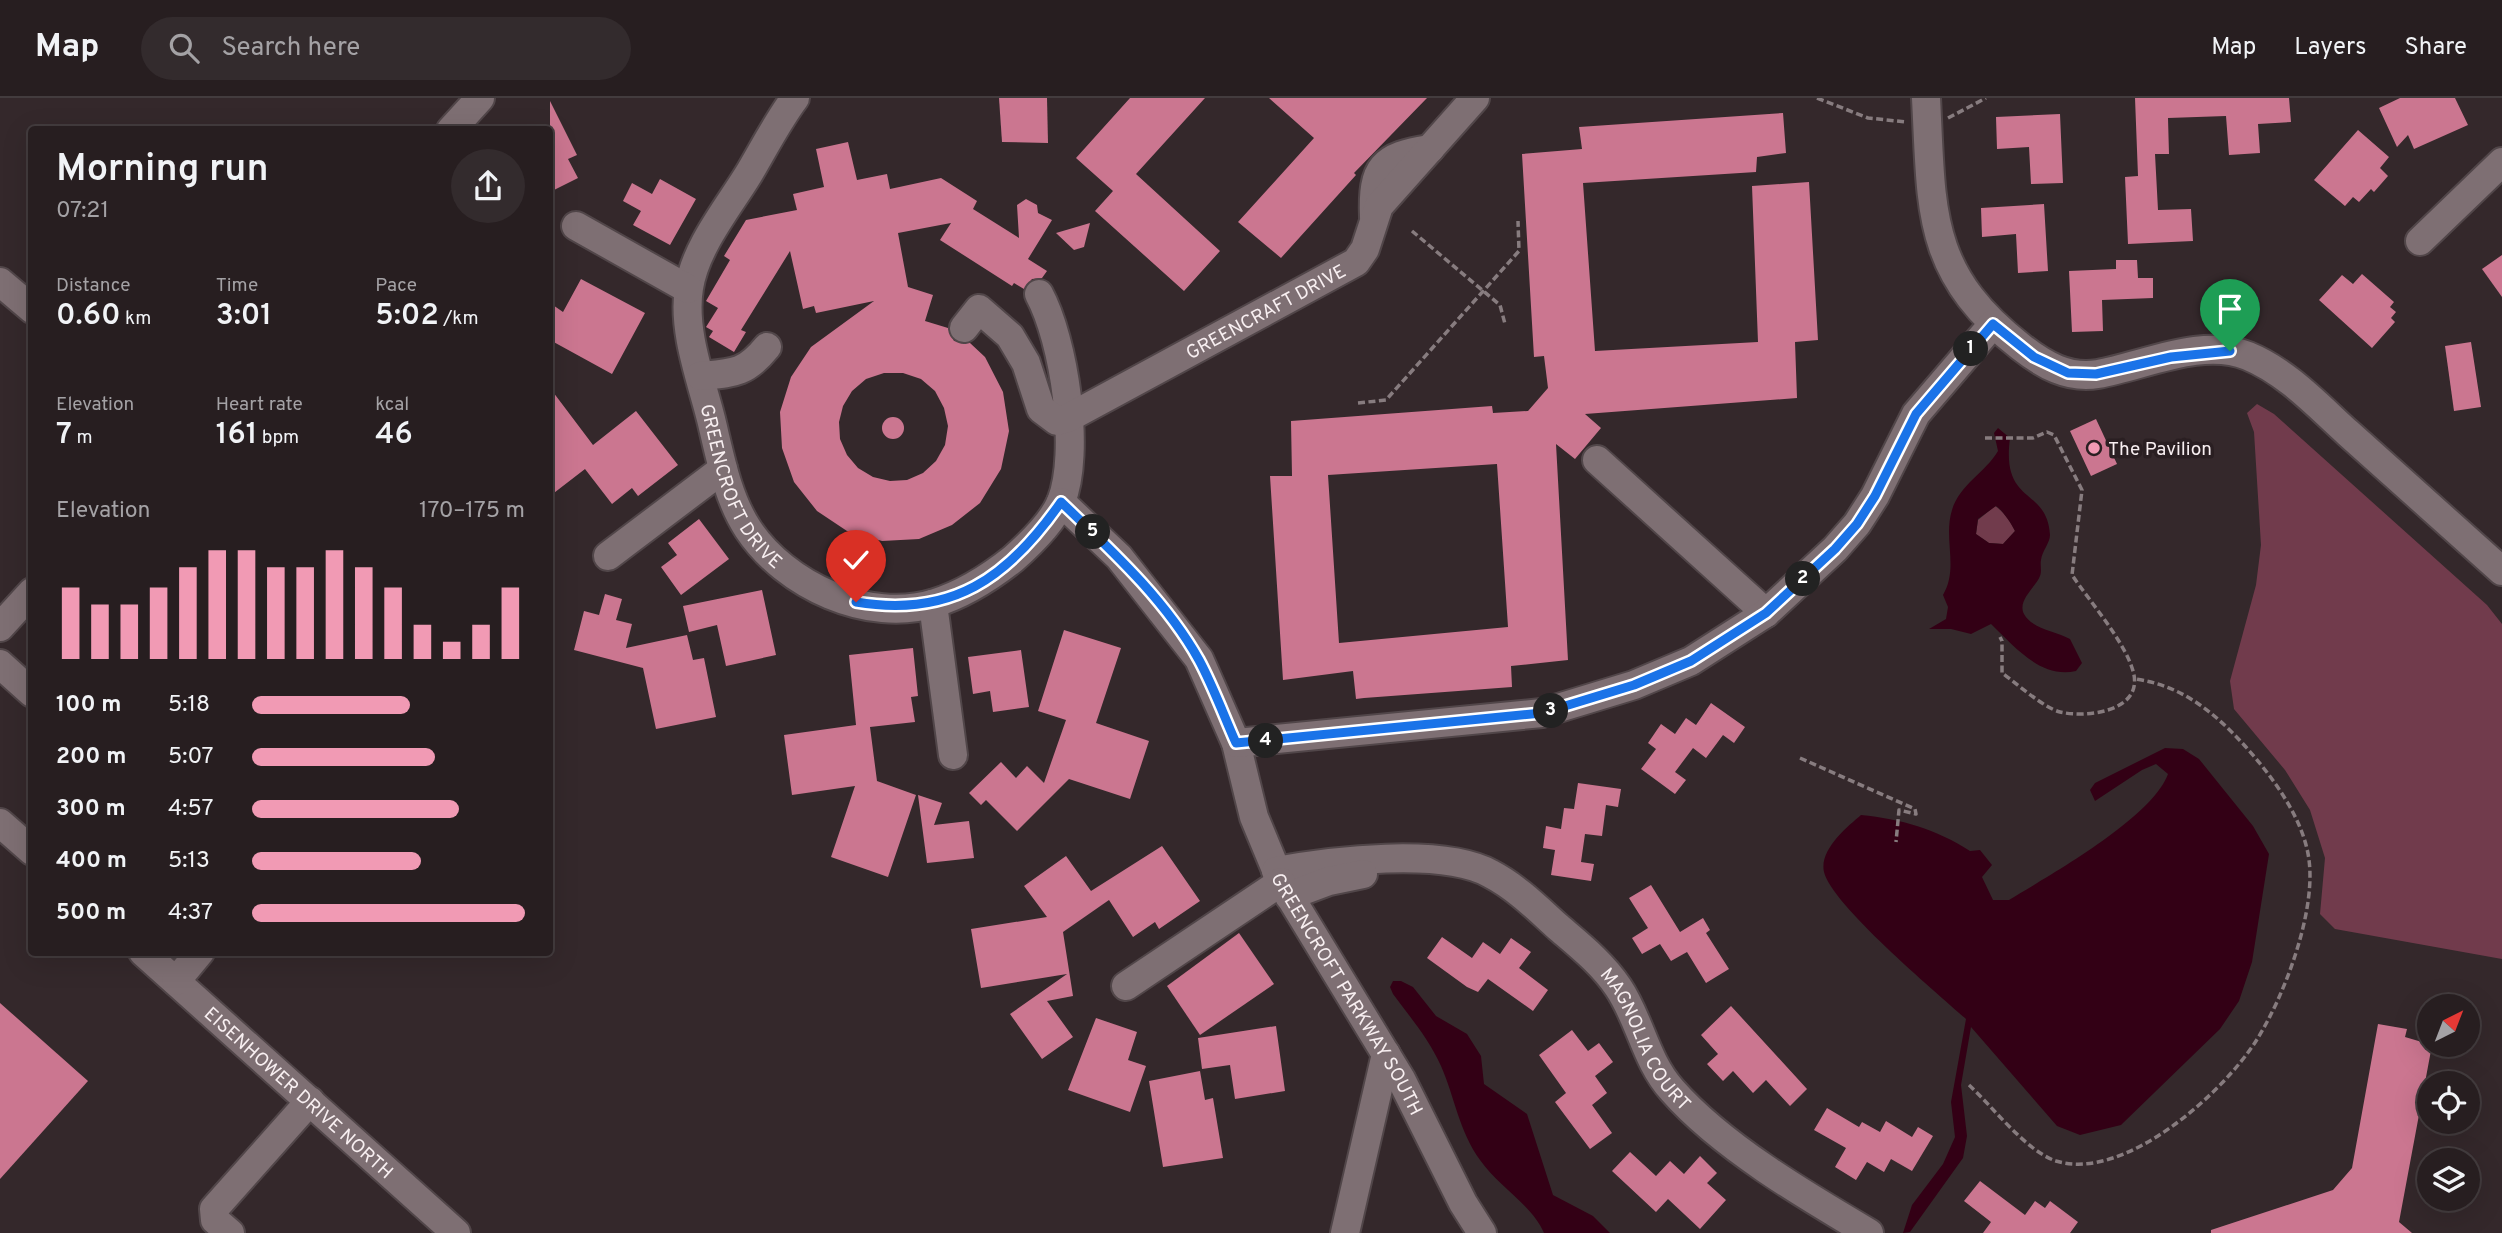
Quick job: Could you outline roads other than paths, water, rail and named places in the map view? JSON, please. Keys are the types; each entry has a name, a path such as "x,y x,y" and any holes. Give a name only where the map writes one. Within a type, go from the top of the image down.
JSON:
{"street":[{"path":"455,126 480,98"},
{"name":"GREENCRAFT DRIVE","path":"1068,418 1356,262 1365,249 1379,206 1475,98"},
{"path":"1926,98 1938,234 1957,282 1993,324 2034,357 2068,373 2096,374 2202,352 2230,351 2262,362 2302,392 2502,571"},
{"name":"GREENCROFT DRIVE","path":"792,99 715,230 693,272 688,289 689,324 700,376 734,503 748,529 779,565 803,581 856,602 886,607 933,604 980,583 1002,568 1042,528 1061,502 1069,462 1068,418 1054,339 1046,308 1039,294"},
{"path":"2420,241 2502,162"},
{"path":"576,226 688,289"},
{"path":"0,282 28,306"},
{"path":"964,328 979,309 1015,345 1026,363 1041,409 1057,421 1068,418"},
{"path":"1061,502 1119,557 1199,659 1236,743 1542,713 1634,685 1691,661 1766,613 1835,549 1857,524 1875,496 1916,414 1993,324"},
{"path":"700,376 743,370 753,364 767,347"},
{"path":"1597,460 1766,613"},
{"path":"608,556 723,469"},
{"path":"0,627 28,596"},
{"path":"933,604 953,755"},
{"path":"0,664 28,689"},
{"name":"GREENCROFT PARKWAY SOUTH","path":"1236,743 1254,817 1282,883 1417,1108 1463,1203 1482,1233"},
{"path":"0,823 28,848"},
{"name":"MAGNOLIA COURT","path":"1282,883 1353,860 1444,859 1474,866 1492,874 1525,899 1608,974 1619,988 1653,1063 1684,1103 1780,1179 1869,1233"},
{"path":"1126,986 1282,883"},
{"name":"EISENHOWER DRIVE NORTH","path":"148,956 456,1233"},
{"path":"176,981 197,956"},
{"path":"1345,1233 1386,1054"},
{"path":"230,1233 215,1220 214,1209 310,1101"}],"place":[{"name":"The Pavilion","path":"2094,448"}]}
